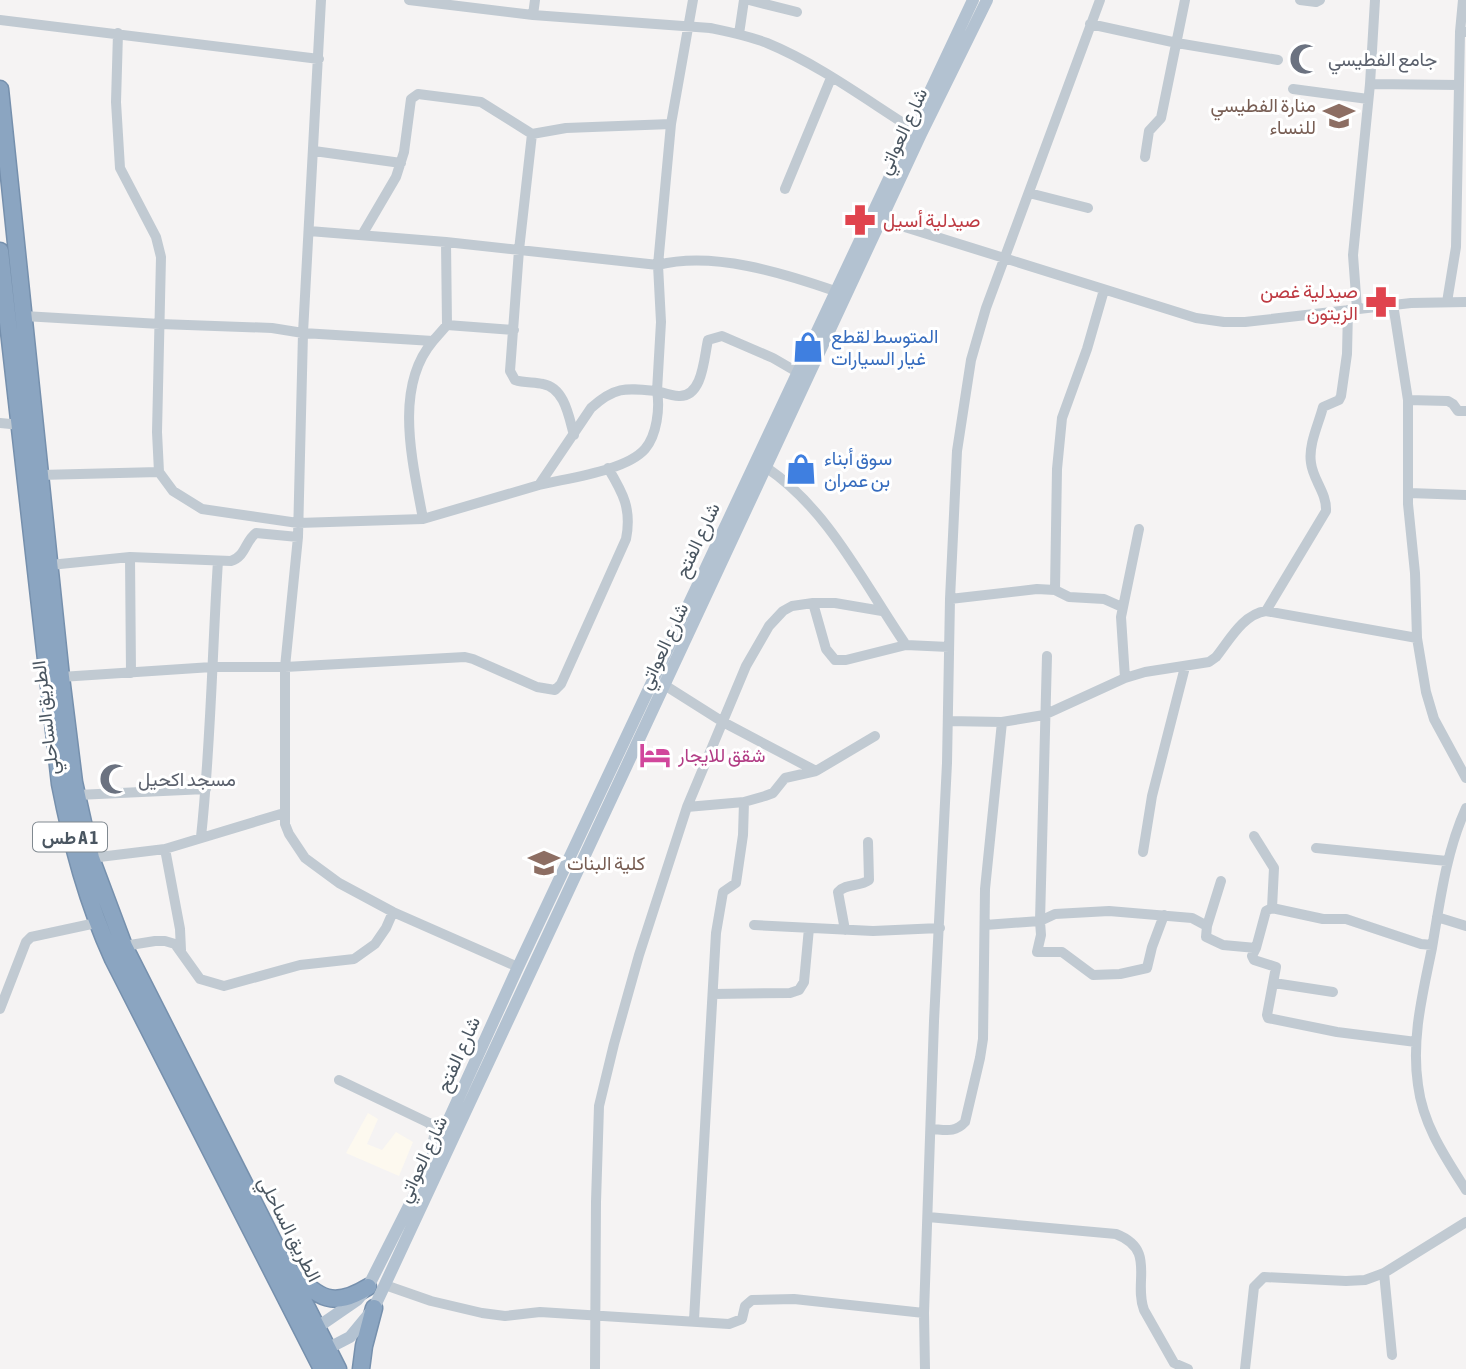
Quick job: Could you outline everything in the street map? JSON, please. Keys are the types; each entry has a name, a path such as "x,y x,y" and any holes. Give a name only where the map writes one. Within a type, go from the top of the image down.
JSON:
{"highway":[{"name":"الطريق الساحلي","path":"0,89 61,677 77,795 92,858 111,917 124,946 285,1266 322,1357 338,1369"},
{"name":"الطريق الساحلي","path":"0,251 60,784 71,842 96,923 311,1332"},
{"path":"285,1266 316,1294 326,1298 344,1298 368,1287"},
{"path":"361,1369 374,1308"}],"main road":[{"name":"شارع الفتح","path":"368,1287 483,1059 518,967 802,375 835,291 876,218 911,128 973,0"},
{"name":"شارع العواتي","path":"322,1357 350,1338 374,1308 483,1059 666,686 766,468 802,375 876,218 987,0"},
{"path":"596,801 608,807"},
{"path":"311,1332 357,1300 368,1287"}],"street":[{"path":"321,0 303,333 298,537 285,667 284,813 289,834 305,858 339,883 393,912 518,967"},
{"path":"409,0 533,15 689,26 739,34 767,43 831,78 911,128"},
{"path":"533,15 535,0"},
{"path":"118,33 116,102 120,168 156,237 162,257 157,432 159,472 173,491 202,509 298,523 423,519 538,485 608,468 629,460 645,449 655,427 661,322 658,265 671,124 693,0"},
{"path":"739,34 747,0 797,12"},
{"path":"925,1369 924,1313 948,721 950,599 957,451 962,406 971,360 986,308 1100,0"},
{"path":"1145,158 1149,131 1161,118 1185,0"},
{"path":"1300,0 1320,0"},
{"path":"1266,611 1326,511 1327,502 1311,463 1311,451 1323,407 1341,396 1347,354 1375,0"},
{"path":"1447,302 1456,247 1463,0"},
{"path":"0,20 319,59"},
{"path":"1090,24 1177,43 1278,60"},
{"path":"785,189 831,78"},
{"path":"1370,84 1459,85"},
{"path":"1293,89 1368,99"},
{"path":"362,235 396,177 401,163 411,99 418,94 481,102 532,134 566,128 671,124"},
{"path":"532,134 519,250 510,362 512,377 519,382 549,385 559,394 574,436"},
{"path":"314,151 401,163"},
{"path":"1029,193 1088,208"},
{"path":"876,218 1005,257 1164,310 1224,322 1393,304 1466,302"},
{"path":"309,231 446,242 658,265 682,259 705,260 808,282 835,291"},
{"path":"423,519 409,419 413,382 420,356 447,325 446,242"},
{"path":"1055,590 1062,418 1087,349 1104,290"},
{"path":"1393,304 1408,400 1409,493 1417,638 1426,692 1434,719 1466,778"},
{"path":"24,316 272,328 303,333 433,341"},
{"path":"447,325 514,330"},
{"path":"538,485 591,408 609,393 626,388 679,396 693,392 698,385 708,340 715,337 722,336 773,358 802,375"},
{"path":"1408,400 1448,401 1458,411 1466,411"},
{"path":"0,422 21,425"},
{"path":"61,677 212,667 285,667 465,657 537,687 555,690 561,684 626,539 628,510 608,468"},
{"path":"766,468 802,495 834,536 906,645"},
{"path":"40,475 159,472"},
{"path":"1409,493 1466,495"},
{"path":"1125,678 1122,607 1139,529"},
{"path":"50,565 130,557 218,561 237,559 256,533 298,537"},
{"path":"130,557 131,673"},
{"path":"201,837 218,561"},
{"path":"950,599 1025,589 1055,590 1069,597 1104,599 1122,607"},
{"path":"813,603 826,649 835,660 846,660 906,645 949,647"},
{"path":"596,1369 596,1202 600,1106 639,955 687,807 746,666 769,626 783,611 792,606 835,603 882,611"},
{"path":"948,721 1002,722 1044,715 1125,678 1145,672 1209,662 1248,618 1258,612 1266,611 1417,638"},
{"path":"1047,656 1041,935 1037,951 1062,952 1093,975 1120,974 1147,968 1164,915"},
{"path":"1143,852 1152,796 1185,667"},
{"path":"666,686 723,722 816,771"},
{"path":"932,1129 959,1129 965,1122 983,1039 985,889 1002,722"},
{"path":"687,807 744,802 773,793 780,782 790,776 816,771 875,736"},
{"path":"77,795 206,789"},
{"path":"694,1320 716,933 723,892 735,886 739,869 744,802"},
{"path":"1466,808 1447,861 1416,1042 1418,1084 1423,1109 1434,1138 1466,1190"},
{"path":"92,858 165,849 284,813"},
{"path":"1254,836 1274,868 1272,908"},
{"path":"845,930 838,892 842,888 869,880 867,842"},
{"path":"1317,848 1447,861"},
{"path":"165,849 180,929 181,950"},
{"path":"1221,881 1206,937 1223,945 1256,948"},
{"path":"1416,1042 1272,1020 1267,1014 1276,967 1254,960 1252,956 1266,911 1272,908 1323,919 1346,919 1421,944 1432,945"},
{"path":"985,925 1040,921 1055,914 1109,911 1192,918 1207,926"},
{"path":"124,946 165,941 175,944 200,979 224,986 300,965 354,959 365,954 375,944 393,912"},
{"path":"1437,917 1466,926"},
{"path":"0,1009 30,937 96,923"},
{"path":"754,925 845,930 940,928"},
{"path":"713,995 790,993 799,990 804,982 809,928"},
{"path":"1274,983 1333,992"},
{"path":"339,1080 429,1122 435,1131 433,1141 437,1146"},
{"path":"928,1217 1116,1234 1129,1239 1138,1248 1140,1257 1141,1302 1144,1310 1174,1363 1188,1369"},
{"path":"1245,1369 1254,1287 1258,1280 1264,1277 1356,1281 1384,1273 1466,1223"},
{"path":"1384,1273 1392,1354"},
{"path":"385,1285 431,1301 505,1316 540,1312 729,1324 739,1322 748,1303 794,1299 924,1313"}],"shaded area":[{"path":"368,1113 378,1119 367,1144 382,1150 396,1132 413,1142 399,1176 346,1153"}],"place":[{"name":"جامع الفطيسي","path":"1305,59"},
{"name":"منارة الفطيسي للنساء","path":"1339,116"},
{"name":"صيدلية أسيل","path":"860,220"},
{"name":"صيدلية غصن الزيتون","path":"1381,302"},
{"name":"المتوسط لقطع غيار السيارات","path":"808,347"},
{"name":"سوق أبناء بن عمران","path":"801,469"},
{"name":"شقق للايجار","path":"655,755"},
{"name":"مسجد اكحيل","path":"115,779"},
{"name":"كلية البنات","path":"544,863"}]}
